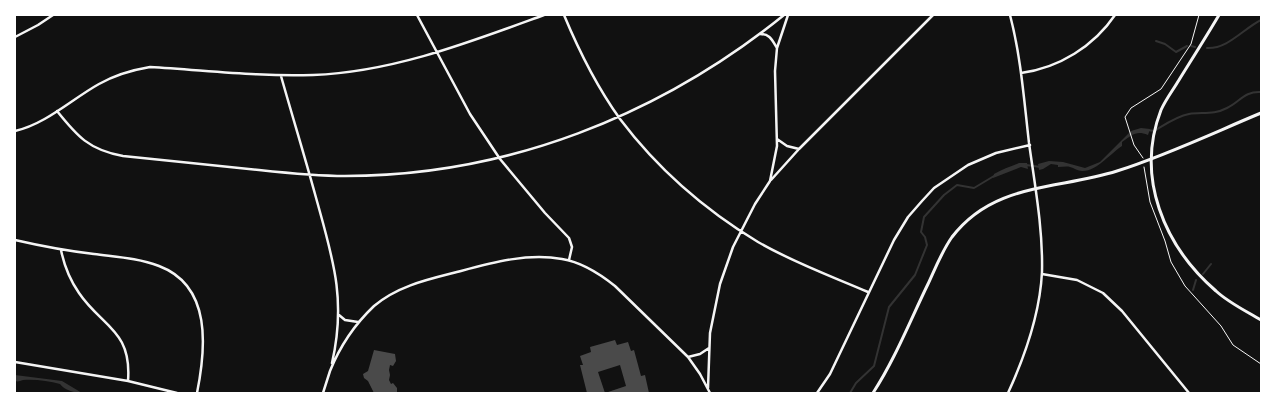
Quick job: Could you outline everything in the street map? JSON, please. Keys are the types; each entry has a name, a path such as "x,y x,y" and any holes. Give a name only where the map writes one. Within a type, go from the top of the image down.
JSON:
{"street":[{"path":"15,37 54,15"},
{"path":"416,15 470,114 500,158 545,213 569,238 572,247 568,260"},
{"path":"15,131 34,124 99,83 118,74 150,67 281,76 366,70 436,52 544,15"},
{"path":"564,15 590,70 619,117 643,147 672,178 707,207 741,231 787,258 868,292"},
{"path":"57,110 77,136 96,148 112,154 309,175 406,174 445,169 500,158 552,143 619,117 691,80 760,34 784,15"},
{"path":"770,181 776,139 777,48 788,15"},
{"path":"708,388 712,319 720,284 732,247 754,204 770,181 799,148 933,15"},
{"path":"1008,393 1024,354 1034,320 1042,274 1036,188 1021,73 1010,15"},
{"path":"1021,73 1057,63 1079,51 1097,36 1115,15"},
{"path":"1219,15 1165,103 1159,118 1150,160 1152,181 1158,206 1172,240 1193,269 1217,293 1261,320"},
{"path":"760,34 771,37 777,48"},
{"path":"281,76 334,264 339,315 336,344 323,393"},
{"path":"873,393 886,374 938,261 952,237 973,216 992,202 1017,192 1098,177 1150,160 1261,113"},
{"path":"776,139 787,146 799,148"},
{"path":"817,393 830,374 868,292 894,240 908,217 934,188 968,165 996,153 1030,145"},
{"path":"15,240 61,250 150,263 167,270 188,288 196,302 202,319 202,367 197,393"},
{"path":"61,250 72,283 79,294 111,326 120,338 130,367 128,381"},
{"path":"330,371 338,352 359,322 375,306 394,292 416,282 518,258 545,256 568,260 604,276 688,357 710,393"},
{"path":"1042,274 1077,280 1104,293 1122,311 1189,393"},
{"path":"339,315 345,320 359,322"},
{"path":"688,357 700,354 709,348"},
{"path":"15,362 128,381 177,393"}],"path":[{"path":"1143,158 1134,146 1126,126 1125,117 1129,111 1158,92 1188,49 1199,15"},
{"path":"1144,167 1150,202 1171,262 1190,291 1221,326 1230,342 1261,364"}],"shaded area":[{"path":"1141,128 1150,129 1148,135 1137,133 1131,135 1122,142 1122,146 1093,168 1080,171 1051,164 1039,170 1038,164 1049,161 1063,162 1085,168 1100,162 1131,131"},
{"path":"1019,163 1027,163 1028,169 1021,167 993,178 997,172"},
{"path":"15,375 62,381 82,393 70,391 60,384 42,380 15,381"}],"building":[{"path":"615,340 617,345 628,342 631,351 634,350 641,376 645,375 649,393 605,393 587,393 580,365 583,365 580,356 591,352 590,347","holes":["620,365 626,386 605,393 598,372"]},
{"path":"374,350 395,354 396,361 393,366 390,365 389,380 397,388 397,393 374,393 368,381 364,378 363,374 368,371"}],"waterway":[{"path":"1207,48 1229,42 1261,20"},
{"path":"1156,41 1165,44 1176,52 1187,46"},
{"path":"1191,46 1195,47"},
{"path":"1148,130 1154,131 1184,115 1222,110 1250,93 1261,92"},
{"path":"1026,165 1041,167"},
{"path":"850,393 856,383 874,366 889,307 915,275 927,245 925,237 921,232 924,217 944,195 957,185 974,188 994,176"},
{"path":"1203,274 1211,264"},
{"path":"1193,290 1196,280"}]}
